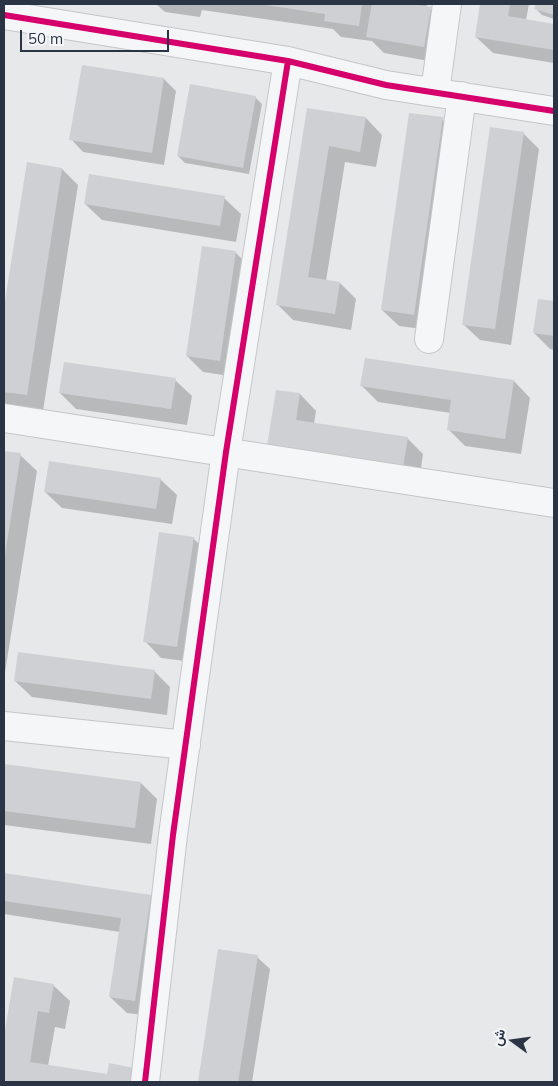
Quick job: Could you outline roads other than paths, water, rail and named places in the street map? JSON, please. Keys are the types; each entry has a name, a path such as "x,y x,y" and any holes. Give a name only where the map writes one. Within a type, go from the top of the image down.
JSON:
{"street":[{"path":"434,92 447,4"},
{"path":"4,15 288,61 386,84 554,111"},
{"path":"145,1082 174,835 226,452 288,61"},
{"path":"429,339 462,96"},
{"path":"4,418 554,503"},
{"path":"4,726 186,745"}]}
